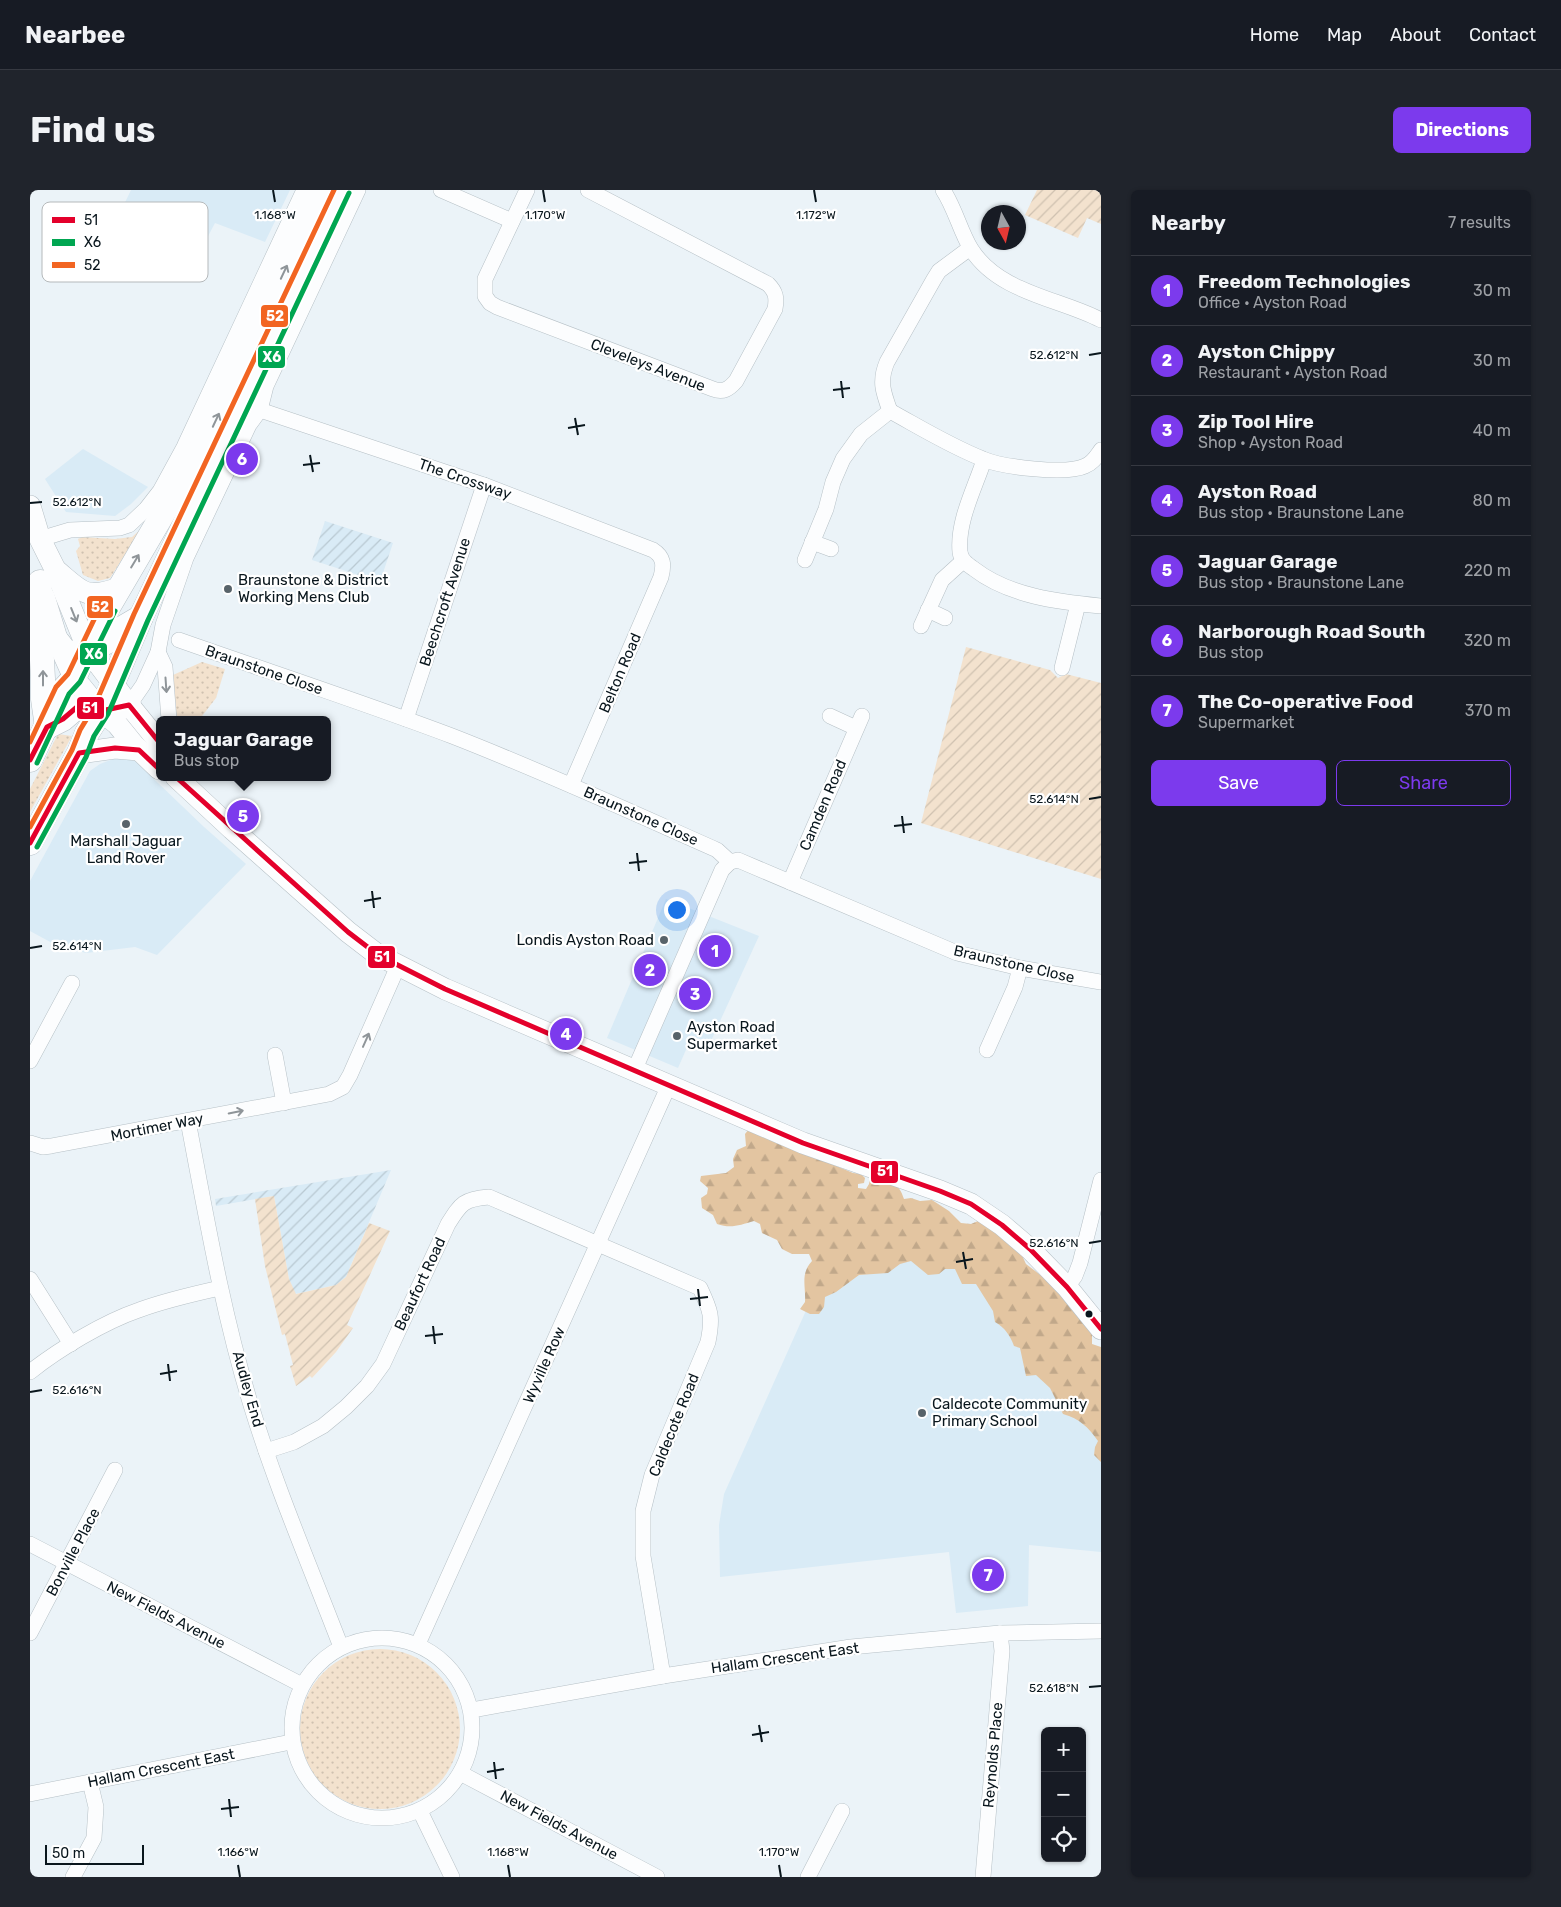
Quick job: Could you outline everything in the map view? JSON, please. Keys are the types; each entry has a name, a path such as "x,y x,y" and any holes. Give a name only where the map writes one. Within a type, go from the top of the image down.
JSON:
{"main road":[{"path":"30,760 63,690 74,678 102,618 206,440 323,190"},
{"path":"116,713 114,685 141,617 178,542 342,190"},
{"path":"47,576 39,603 43,699 47,727"},
{"path":"58,642 65,651 71,653 88,650 105,643 117,631 141,617"},
{"path":"47,727 81,706 116,713"},
{"path":"30,842 79,753 87,733 116,713"}],"street":[{"path":"40,539 70,530 120,528 129,525 137,519 160,491 184,447 304,190"},
{"path":"116,713 142,685 158,652 163,625 186,558 249,425 260,410 266,386 358,190"},
{"path":"440,190 512,221"},
{"name":"Cleveleys Avenue","path":"527,190 485,279 485,296 490,303 713,389 719,391 731,386 736,381 775,309 777,301 773,289 768,284 588,190"},
{"path":"945,190 970,248 980,261 995,274 1031,294 1101,320"},
{"path":"970,248 939,271 887,362 882,374 883,390 890,411 930,434 984,460 1036,469 1076,469 1093,461 1101,450"},
{"name":"The Crossway","path":"260,410 484,485 654,550 663,560"},
{"path":"804,560 826,509 833,482 842,459 861,434 890,411"},
{"path":"984,460 963,521 960,539 960,553 963,560 985,578 1012,589 1078,604 1101,606"},
{"name":"Beechcroft Avenue","path":"406,719 484,485"},
{"path":"30,506 40,539 58,642 74,678 116,713 156,740"},
{"path":"178,542 209,510"},
{"path":"812,542 831,549"},
{"name":"Belton Road","path":"572,785 661,576 664,568 663,560"},
{"path":"922,626 942,580 963,560"},
{"path":"47,576 82,592 99,595 119,588"},
{"path":"47,576 88,650 114,685"},
{"path":"1062,668 1078,604"},
{"path":"928,610 945,618"},
{"name":"Braunstone Close","path":"180,640 406,719 572,785 717,850 730,862 738,860 957,953 1020,968 1101,982"},
{"path":"158,652 164,666 169,716"},
{"path":"116,713 139,750 156,766"},
{"name":"Camden Road","path":"790,882 859,722 830,716"},
{"path":"79,753 116,748 139,750"},
{"path":"180,781 232,830 348,932 378,955 446,989 803,1143 940,1191 971,1204 1002,1225 1030,1249 1067,1286 1101,1329"},
{"path":"634,1070 722,870 730,862"},
{"name":"Mortimer Way","path":"30,1143 43,1147 51,1146 330,1094 343,1087 398,966"},
{"path":"987,1050 1015,987 1020,968"},
{"path":"30,1061 72,983"},
{"path":"275,1055 284,1103"},
{"name":"Wyville Row","path":"418,1644 669,1085"},
{"name":"Audley End","path":"188,1121 220,1288 250,1401 266,1451 342,1647"},
{"path":"1067,1286 1075,1276 1080,1263 1101,1180"},
{"name":"Beaufort Road","path":"266,1451 294,1442 323,1426 367,1386 383,1364 448,1224 459,1206 471,1199 489,1197 598,1243"},
{"name":"Caldecote Road","path":"598,1243 700,1288 708,1305 712,1321 708,1342 652,1475 643,1511 643,1556 663,1676"},
{"path":"30,1279 72,1344"},
{"path":"30,1372 72,1344 137,1310 165,1301 220,1288"},
{"name":"Bonville Place","path":"30,1634 115,1470"},
{"name":"New Fields Avenue","path":"30,1544 302,1685"},
{"name":"Hallam Crescent East","path":"472,1710 663,1676 851,1647 1000,1633 1101,1631"},
{"name":"Reynolds Place","path":"983,1877 1002,1651 1000,1633"},
{"path":"396,1638 418,1644 449,1666 472,1710 472,1742 462,1774 440,1799 420,1811 384,1820 344,1812 308,1782 292,1742 292,1713 302,1685 320,1662 342,1647 363,1639 396,1638"},
{"name":"Hallam Crescent East","path":"30,1794 292,1742"},
{"name":"New Fields Avenue","path":"462,1774 657,1877"},
{"path":"73,1877 94,1838 96,1806 90,1782"},
{"path":"420,1811 452,1877"},
{"path":"808,1877 842,1811"}],"shaded area":[{"path":"131,190 290,190 265,242 215,223 208,236 208,202 125,202"},
{"path":"1037,190 1101,190 1101,224 1087,218 1078,238 1026,215"},
{"path":"83,449 148,487 131,504 115,516 66,512 45,479"},
{"path":"325,521 393,543 380,582 312,560"},
{"path":"142,528 110,578 98,581 83,575 76,551 80,546 78,539 82,537 115,539 132,537"},
{"path":"966,647 1050,670 1058,678 1066,674 1101,683 1101,879 921,823"},
{"path":"202,662 225,669 216,698 202,716 177,716 173,675"},
{"path":"58,734 72,736 30,812 30,789"},
{"path":"113,759 135,761 246,864 157,955 135,947 86,953 65,950 30,931 30,881 90,771 100,764"},
{"path":"666,899 759,936 710,1043 692,1036 678,1068 607,1038"},
{"path":"391,1170 346,1277 336,1285 295,1294 289,1279 274,1196 216,1206 215,1199"},
{"path":"274,1196 289,1279 296,1294 336,1285 346,1277 369,1223 390,1231 347,1325 353,1328 336,1352 312,1378 310,1376 296,1386 290,1366 293,1365 285,1334 282,1335 265,1266 255,1199"},
{"name":"Caldecote Community Primary School","path":"842,1230 975,1273 1101,1433 1101,1552 1029,1545 1028,1606 956,1613 949,1552 720,1577 719,1525 724,1494"},
{"path":"380,1649 411,1655 431,1667 442,1678 454,1698 460,1729 454,1760 442,1780 431,1791 411,1803 380,1809 349,1803 329,1791 318,1780 306,1760 300,1729 306,1698 318,1678 329,1667 349,1655"}],"green space":[{"path":"749,1129 853,1173 861,1174 865,1178 864,1183 858,1184 858,1188 866,1189 870,1179 876,1176 894,1183 900,1189 904,1199 932,1200 949,1211 961,1223 971,1224 985,1218 1020,1251 1026,1264 1051,1283 1092,1331 1092,1344 1101,1347 1101,1462 1094,1455 1098,1441 1079,1421 1063,1414 1050,1388 1036,1375 1026,1376 1020,1348 1014,1346 1007,1332 995,1322 993,1311 976,1284 962,1284 955,1269 945,1269 939,1274 928,1275 911,1261 900,1264 888,1273 859,1275 836,1292 825,1297 824,1307 819,1314 810,1314 800,1309 805,1302 804,1280 806,1271 812,1261 809,1254 792,1254 782,1249 777,1240 762,1233 760,1224 754,1221 731,1226 717,1224 713,1215 702,1208 701,1198 707,1194 708,1188 700,1181 701,1176 726,1173 734,1167 733,1159 737,1150 746,1146 745,1134"}],"transit line":[{"name":"52","path":"30,827 72,750 80,730 94,707 134,614 334,190"},
{"name":"X6","path":"37,847 86,757 94,736 108,714 148,620 349,193"},
{"name":"52","path":"30,742 56,687 68,674 101,605"},
{"name":"X6","path":"37,763 69,694 80,682 115,611"},
{"name":"51","path":"30,760 47,727 63,719 77,707 81,706 101,711 129,705 156,738"},
{"name":"51","path":"30,843 79,753 115,748 139,750 156,766"},
{"name":"51","path":"180,781 348,932 378,955 445,989 803,1143 940,1191 971,1204 1002,1225 1030,1249 1067,1287 1101,1329"}],"place":[{"name":"Narborough Road South","path":"242,459"},
{"name":"Braunstone & District Working Mens Club","path":"228,589"},
{"name":"Jaguar Garage","path":"243,816"},
{"name":"Marshall Jaguar Land Rover","path":"126,824"},
{"name":"Londis Ayston Road","path":"664,940"},
{"name":"Freedom Technologies","path":"715,951"},
{"name":"Ayston Chippy","path":"650,970"},
{"name":"Zip Tool Hire","path":"695,994"},
{"name":"Ayston Road","path":"566,1034"},
{"name":"Ayston Road Supermarket","path":"677,1036"},
{"name":"Caldecote Community Primary School","path":"922,1413"},
{"name":"The Co-operative Food","path":"988,1575"}]}
